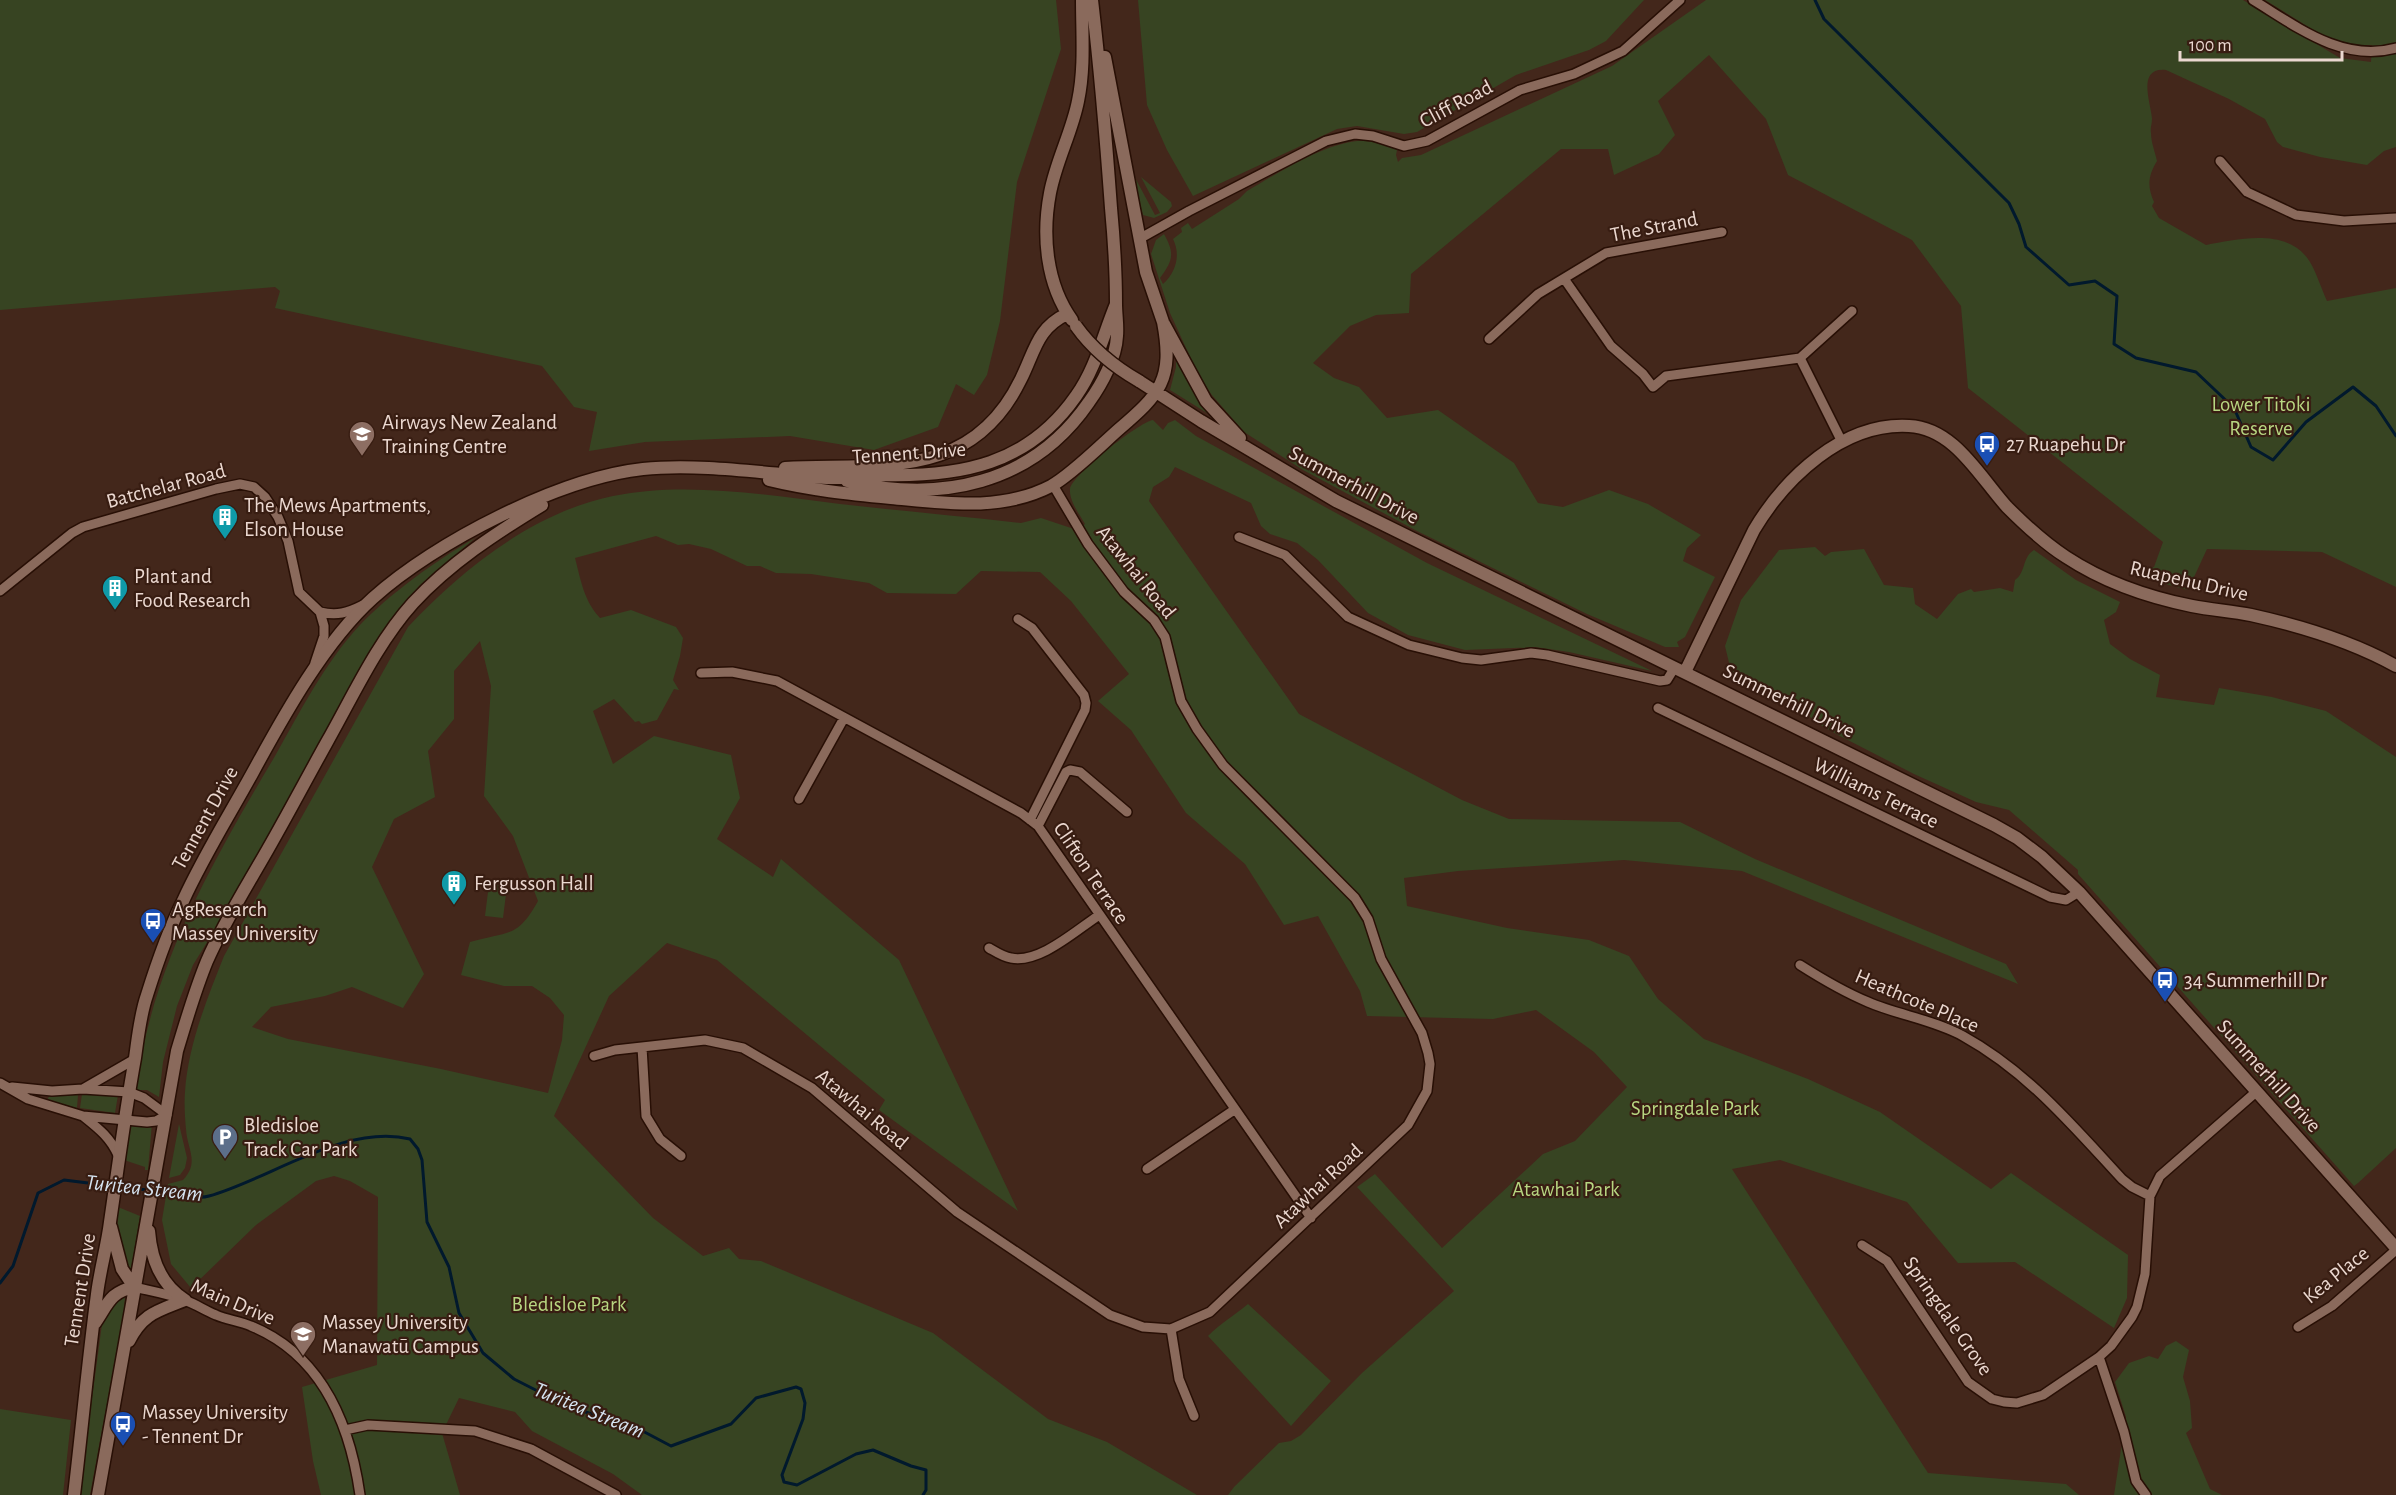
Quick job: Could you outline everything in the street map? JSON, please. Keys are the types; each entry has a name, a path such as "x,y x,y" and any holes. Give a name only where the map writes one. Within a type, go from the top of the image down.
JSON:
{"main road":[{"name":"Summerhill Drive","path":"1082,0 1083,77 1075,118 1050,191 1046,226 1049,266 1054,286 1067,314 1099,354 1116,368 1336,501 1995,825 2017,838 2042,857 2079,892 2396,1249"},
{"path":"1093,0 1146,272 1163,321 1206,400 1231,431 1261,457"},
{"name":"Tennent Drive","path":"74,1495 99,1278 145,1002 166,939 184,897 281,721 310,676 369,601 424,560 471,531 576,484 643,469 664,468 835,478 879,489 933,490 988,480 1012,470 1036,456 1070,427 1094,395 1104,377 1118,336 1117,284 1093,0"},
{"path":"733,471 901,465 929,460 954,449 982,431 1007,403 1042,333 1052,322 1067,314"},
{"path":"733,471 812,490 961,504 1007,501 1053,485 1138,413 1161,385 1166,369 1167,348 1163,321"},
{"name":"Ruapehu Drive","path":"1680,670 1766,509 1787,484 1807,466 1842,442 1890,426 1928,429 1951,442 2008,507 2034,532 2065,557 2096,575 2142,594 2295,626 2344,642 2396,666"},
{"name":"Tennent Drive","path":"98,1495 177,1051 197,986 208,959 233,910 384,643 411,605 449,568 502,529 576,484"},
{"path":"148,1218 151,1250 157,1268 175,1294 185,1300"},
{"path":"93,1326 110,1298 120,1290 134,1287 122,1269 110,1221"},
{"path":"125,1351 141,1322 155,1311 185,1300"}],"street":[{"name":"Cliff Road","path":"1140,239 1189,211 1326,141 1355,134 1373,136 1404,146 1427,141 1520,90 1574,74 1623,51 1680,0"},
{"path":"2253,0 2327,43 2348,50 2396,48"},
{"path":"2220,161 2247,192 2296,215 2344,221 2396,218"},
{"name":"The Strand","path":"1489,339 1538,294 1565,280 1606,253 1722,232"},
{"path":"1565,280 1611,346 1643,374 1653,387 1666,376 1800,358 1851,311"},
{"path":"1800,358 1842,442"},
{"name":"Batchelar Road","path":"0,591 72,533 83,527 231,485 247,485 265,497 278,518 288,541 299,592 320,612"},
{"name":"Atawhai Road","path":"594,1056 642,1047 705,1040 743,1048 761,1056 812,1088 957,1212 1110,1315 1143,1327 1171,1329 1210,1312 1399,1135 1427,1091 1430,1064 1422,1034 1381,959 1368,919 1355,898 1224,765 1197,729 1181,701 1165,637 1154,620 1124,592 1088,544 1053,485"},
{"path":"1239,537 1285,555 1348,618 1409,645 1462,658 1481,660 1531,653 1547,655 1660,681 1667,680 1680,670"},
{"path":"310,676 324,636 320,612 334,615 344,614 369,601"},
{"path":"1018,619 1032,628 1084,695 1086,703 1085,710 1034,823"},
{"name":"Clifton Terrace","path":"701,673 732,672 777,681 1034,823 1311,1218"},
{"name":"Williams Terrace","path":"1658,708 2050,897 2066,900 2079,892"},
{"path":"799,798 843,718"},
{"path":"1034,823 1066,772 1070,770 1080,772 1127,812"},
{"path":"989,948 1008,958 1028,958 1047,949 1098,916"},
{"name":"Heathcote Place","path":"1800,965 1869,1002 1961,1035 2005,1062 2050,1101 2122,1179 2150,1196"},
{"path":"642,1047 646,1116 660,1139 681,1156"},
{"path":"83,1089 135,1059"},
{"path":"0,1083 52,1091 83,1089 129,1092 144,1098 167,1115 147,1122 83,1116 28,1099 10,1086"},
{"name":"Springdale Grove","path":"1862,1245 1887,1261 1968,1382 1992,1399 2017,1403 2043,1395 2099,1357 2123,1332 2137,1307 2145,1274 2150,1196 2160,1176 2256,1092"},
{"path":"1147,1169 1234,1110"},
{"path":"83,1116 105,1133 112,1142 118,1158"},
{"name":"Kea Place","path":"2298,1327 2332,1306 2396,1249"},
{"name":"Main Drive","path":"134,1287 185,1300 216,1316 251,1326 282,1344 304,1361 333,1399 345,1430 360,1495"},
{"path":"1171,1329 1179,1379 1194,1416"},
{"path":"2099,1357 2124,1432 2136,1481 2146,1495"},
{"path":"345,1430 368,1425 475,1431 531,1449 616,1495"}],"green space":[{"path":"0,0 1056,0 1061,49 1017,182 1000,321 987,375 974,395 956,384 938,427 874,450 790,436 645,442 589,451 597,412 574,407 542,366 275,308 280,291 275,287 0,310"},
{"path":"1138,0 1644,0 1606,41 1589,50 1516,75 1417,132 1404,134 1357,126 1337,129 1193,196 1167,150 1147,105"},
{"name":"Lower Titoki Reserve","path":"1706,0 2243,0 2340,58 2371,62 2372,45 2346,45 2323,36 2265,0 2396,0 2396,147 2384,151 2367,165 2320,157 2283,147 2277,142 2265,119 2229,99 2166,70 2151,74 2147,87 2152,119 2151,136 2157,161 2150,176 2150,191 2154,202 2152,206 2159,218 2206,245 2262,238 2289,244 2301,251 2310,262 2327,301 2396,288 2396,587 2322,552 2207,549 2188,590 2135,576 2137,573 2154,567 2163,542 1968,388 1961,306 1912,240 1788,175 1766,119 1709,55 1658,101 1675,135 1659,154 1614,175 1608,149 1561,149 1411,274 1409,313 1376,315 1350,326 1313,363 1334,378 1359,387 1387,418 1438,410 1514,463 1538,503 1563,507 1609,490 1648,504 1701,535 1687,548 1683,561 1715,577 1685,637 1677,642 1679,647 1665,647 1587,614 1417,531 1303,470 1244,432 1211,394 1197,372 1170,313 1151,254 1156,240 1164,234 1171,252 1168,266 1160,278 1163,284 1176,263 1177,251 1173,239 1182,232 1181,228 1188,223 1192,229 1239,199 1247,191 1300,161 1329,148 1357,141 1372,142 1397,150 1398,162 1402,158 1421,155 1612,66"},
{"path":"1132,172 1155,215 1160,213 1141,177 1171,202 1172,206 1167,212 1154,218 1143,215"},
{"path":"1176,353 1215,418 1170,390 1176,367"},
{"path":"1153,420 1163,430 1168,423 1175,420 1196,436 1427,563 1652,671 1569,652 1535,647 1465,650 1408,635 1368,613 1318,560 1297,543 1270,534 1261,526 1251,503 1175,467 1169,477 1153,487 1149,501 1299,714 1462,800 1509,819 1680,822 1755,859 2006,964 2018,984 1742,871 1624,860 1458,871 1404,878 1407,906 1507,928 1589,940 1629,956 1658,999 1704,1039 1808,1079 1880,1112 1991,1189 2011,1173 2128,1255 2127,1298 2114,1328 2015,1262 1958,1263 1907,1202 1780,1160 1732,1169 1928,1473 2066,1484 2079,1495 1228,1495 1279,1443 1291,1441 1301,1435 1362,1373 1454,1291 1357,1187 1375,1174 1442,1248 1543,1154 1575,1141 1627,1087 1594,1052 1536,1010 1493,1019 1367,1016 1360,991 1318,916 1284,925 1245,864 1186,813 1131,730 1098,701 1129,674 1071,601 1040,572 981,571 956,594 887,593 869,583 811,574 776,573 760,566 747,566 711,549 689,544 678,545 656,536 575,558 587,598 600,618 631,610 676,627 683,638 673,680 679,690 674,689 657,720 642,724 639,721 635,722 614,699 593,711 613,764 654,736 731,755 740,798 717,839 773,877 781,859 899,960 1018,1211 879,1110 885,1100 717,960 667,943 609,996 554,1116 653,1218 703,1256 729,1248 739,1259 761,1261 933,1333 1048,1419 1107,1442 1197,1495 642,1495 613,1474 532,1431 515,1412 459,1398 442,1433 460,1495 321,1495 313,1461 302,1387 377,1365 378,1197 350,1181 334,1176 316,1181 256,1225 191,1288 171,1264 162,1220 168,1184 183,1180 191,1167 185,1111 187,1074 199,1022 224,956 408,627 452,584 501,546 555,515 613,496 669,490 726,491 1021,523 1041,518 1077,530 1085,524 1071,498 1070,489 1074,482 1107,450 1145,423","holes":["480,641 491,686 484,796 513,836 538,901 531,913 517,928 510,932 470,942 461,975 504,986 532,986 550,998 564,1015 562,1040 548,1093 288,1039 252,1027 271,1007 325,996 352,987 403,1008 424,974 372,867 394,819 435,797 428,751 454,719 454,671"]},
{"path":"475,538 419,586 380,635 230,905 193,965 177,1006 163,1062 159,1097 147,1090 136,1090 155,1001 188,916 229,835 313,689 346,641 371,614 414,578"},
{"path":"1815,547 1825,556 1831,552 1864,549 1884,585 1913,588 1915,604 1937,619 1958,594 1971,589 1974,592 2000,588 2013,592 2015,580 2034,550 2076,580 2120,602 2116,612 2104,620 2110,644 2130,659 2160,675 2156,697 2214,705 2219,688 2272,697 2326,711 2396,757 2396,1148 2358,1183 2354,1186 2078,874 2078,870 2009,810 1976,802 1914,774 1838,735 1817,723 1798,706 1731,671 1725,646 1741,600 1779,550"},
{"path":"489,884 507,886 503,918 485,916"},
{"path":"82,1094 118,1095 115,1113 80,1108"},
{"path":"50,1095 78,1095 77,1108 47,1100"},
{"path":"130,1123 152,1123 148,1170 124,1160"},
{"path":"179,1124 187,1158 185,1168 180,1175 169,1178"},
{"path":"118,1207 140,1216 130,1275 117,1239"},
{"path":"125,1296 90,1495 79,1495 102,1324 116,1298"},
{"path":"1248,1304 1331,1381 1291,1426 1208,1336"},
{"path":"2176,1341 2189,1350 2183,1377 2190,1401 2192,1428 2186,1433 2210,1489 2222,1495 2114,1495 2126,1417 2115,1382 2129,1363 2149,1356 2158,1359 2166,1346"},
{"path":"0,1409 71,1420 63,1495 0,1495"}],"waterway":[{"path":"1815,0 1824,19 2009,203 2026,247 2069,285 2095,281 2117,296 2114,344 2136,358 2196,372 2234,408 2251,447 2273,460 2306,422 2353,387 2376,406 2396,436"},
{"name":"Turitea Stream","path":"154,1191 190,1197 209,1196 334,1146 360,1139 385,1136 410,1139 418,1149 422,1160 427,1222 449,1267 459,1313 483,1353 514,1379 569,1407 635,1427 671,1446 731,1424 756,1398 796,1387 801,1389 805,1403 803,1419 782,1475 784,1482 797,1485 856,1454 873,1450 926,1470 926,1490 923,1495"},
{"name":"Turitea Stream","path":"0,1283 13,1266 38,1193 64,1180 112,1186"},
{"name":"Turitea Stream","path":"118,1187 148,1190"}],"place":[{"name":"Airways New Zealand Training Centre","path":"362,457"},
{"name":"27 Ruapehu Dr","path":"1987,467"},
{"name":"The Mews Apartments, Elson House","path":"225,540"},
{"name":"Plant and Food Research","path":"115,611"},
{"name":"Fergusson Hall","path":"454,906"},
{"name":"AgResearch Massey University","path":"153,944"},
{"name":"34 Summerhill Dr","path":"2165,1003"},
{"name":"Bledisloe Track Car Park","path":"225,1160"},
{"name":"Massey University Manawatū Campus","path":"303,1357"},
{"name":"Massey University - Tennent Dr","path":"123,1447"}],"park label":[{"name":"Springdale Park","path":"1695,1108"},
{"name":"Atawhai Park","path":"1566,1189"},
{"name":"Bledisloe Park","path":"569,1304"}]}
